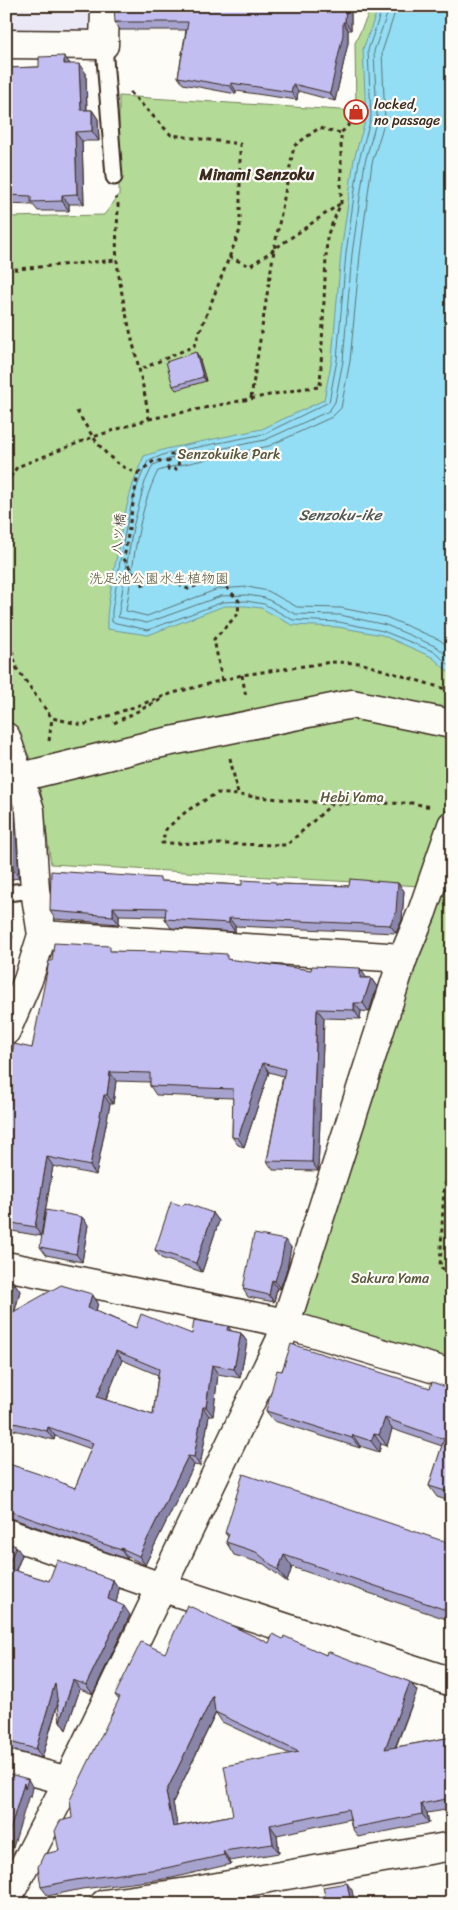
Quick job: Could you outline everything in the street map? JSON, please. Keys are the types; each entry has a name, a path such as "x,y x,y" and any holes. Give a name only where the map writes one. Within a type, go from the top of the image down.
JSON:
{"street":[{"path":"6,44 105,55 105,6"},
{"path":"14,777 147,746 352,704 452,724"},
{"path":"6,737 14,777 30,810 35,890 42,935 28,980 6,1031"},
{"path":"6,1901 68,1780 280,1341 403,958 422,912 444,816"},
{"path":"42,935 403,958"},
{"path":"6,1266 285,1324 452,1374"},
{"path":"6,1533 161,1587 452,1682"},
{"path":"6,1764 68,1780"},
{"path":"104,1904 196,1898 452,1846"}],"lane":[{"path":"105,55 114,177"},
{"path":"6,893 35,890"}],"path":[{"path":"105,55 171,135 240,144 240,230 194,346 139,370"},
{"path":"7,481 17,467 92,437 149,419 251,398 320,387 327,236 342,203 341,133 354,119"},
{"path":"251,398 274,250 294,146 319,128 341,133"},
{"path":"114,177 113,186 118,204 117,260 149,419"},
{"path":"229,257 250,266 342,203"},
{"path":"6,270 117,260"},
{"path":"6,399 9,411 6,414"},
{"path":"77,411 92,437 104,452 127,470 138,473 155,460 169,462"},
{"path":"171,455 179,455 178,470 168,469 169,462 171,455"},
{"name":"八ツ橋","path":"138,473 124,559 141,585 165,577 188,590 217,577 239,601 238,614 214,639 222,680"},
{"path":"6,628 17,669 52,718 83,725 173,693 222,680 242,675 332,662 360,663 452,691"},
{"path":"48,746 52,718"},
{"path":"223,730 238,794"},
{"path":"332,804 287,845 162,843 166,829 188,810 217,793 332,804 412,803 444,816"},
{"path":"452,1166 444,1187 440,1268 452,1271"}],"shaded area":[{"path":"6,6 92,6 94,36 6,35"}],"green space":[{"name":"Senzokuike Park","path":"372,6 452,6 452,1368 297,1317 426,936 437,887 51,864 36,761 31,760 6,712 6,217 104,215 119,195 119,96 356,111 355,43"}],"water":[{"name":"Senzoku-ike","path":"379,6 452,6 452,675 432,657 382,635 338,627 292,625 261,608 246,606 224,606 148,635 107,629 109,600 122,527 133,484 144,456 166,449 262,429 324,400 332,359 341,253 354,159 366,118 363,49"}],"building":[{"path":"114,6 346,6 343,35 330,93 293,84 291,92 231,83 230,86 178,77 188,22 115,22"},
{"path":"64,56 64,64 79,64 81,110 92,110 92,131 75,132 77,194 62,195 62,201 31,202 31,196 6,195 6,68 39,67 39,57"},
{"path":"196,352 203,377 173,386 166,362"},
{"path":"6,797 9,805 13,869 6,871"},
{"path":"51,871 160,878 160,881 242,885 242,880 276,882 276,884 349,886 350,879 398,883 396,912 390,925 229,918 229,923 165,919 166,908 113,907 113,916 50,911"},
{"path":"54,943 110,946 110,951 161,952 161,950 227,954 227,959 311,970 312,966 360,968 360,978 371,978 363,1003 354,1003 354,1010 317,1009 312,1162 267,1161 285,1069 263,1063 238,1138 232,1137 233,1089 150,1086 150,1073 110,1072 107,1095 104,1095 90,1166 47,1157 35,1227 6,1222 6,1083 14,1044 32,1048 49,961 52,961"},
{"path":"171,1202 183,1206 185,1203 213,1213 196,1263 155,1250"},
{"path":"46,1210 82,1217 76,1254 40,1247"},
{"path":"254,1234 285,1240 281,1262 275,1281 272,1280 269,1295 243,1289"},
{"path":"6,1280 14,1282 6,1310"},
{"path":"61,1285 92,1294 88,1308 136,1328 141,1314 192,1334 194,1320 228,1326 227,1330 241,1333 234,1369 212,1365 206,1407 203,1407 194,1457 188,1456 139,1556 121,1548 121,1550 6,1510 6,1463 75,1488 93,1443 48,1427 47,1431 6,1421 6,1316","holes":["116,1351 159,1369 153,1415 97,1397"]},
{"path":"291,1344 430,1388 432,1382 452,1389 452,1493 429,1486 444,1439 385,1418 379,1435 374,1434 371,1441 353,1435 352,1438 266,1411 277,1370 282,1371"},
{"path":"243,1474 452,1544 452,1612 284,1555 278,1570 256,1552 226,1542 229,1534 225,1533"},
{"path":"6,1542 16,1546 7,1568 49,1581 57,1560 113,1580 108,1599 124,1606 86,1685 73,1680 60,1721 55,1683 36,1749 6,1741"},
{"path":"187,1605 269,1643 273,1634 283,1639 284,1636 326,1655 327,1651 410,1682 385,1749 452,1737 452,1798 421,1804 422,1814 352,1828 348,1809 270,1825 273,1844 223,1851 224,1855 166,1868 75,1880 41,1887 38,1867 44,1854 59,1851 55,1831 60,1821 72,1818 70,1800 120,1697 115,1695 141,1642 165,1653","holes":["213,1696 215,1712 299,1752 224,1766 233,1815 173,1827 166,1792"]},
{"path":"6,1773 28,1779 25,1789 24,1783 6,1843"},
{"path":"347,1883 351,1904 309,1904 318,1902 317,1898 325,1896 323,1887"}],"place":[{"name":"locked, no passage","path":"356,112"}],"district":[{"name":"Minami Senzoku","path":"257,174"}],"park label":[{"name":"洗足池公園水生植物園","path":"159,578"},
{"name":"Hebi Yama","path":"352,797"},
{"name":"Sakura Yama","path":"390,1278"}]}
